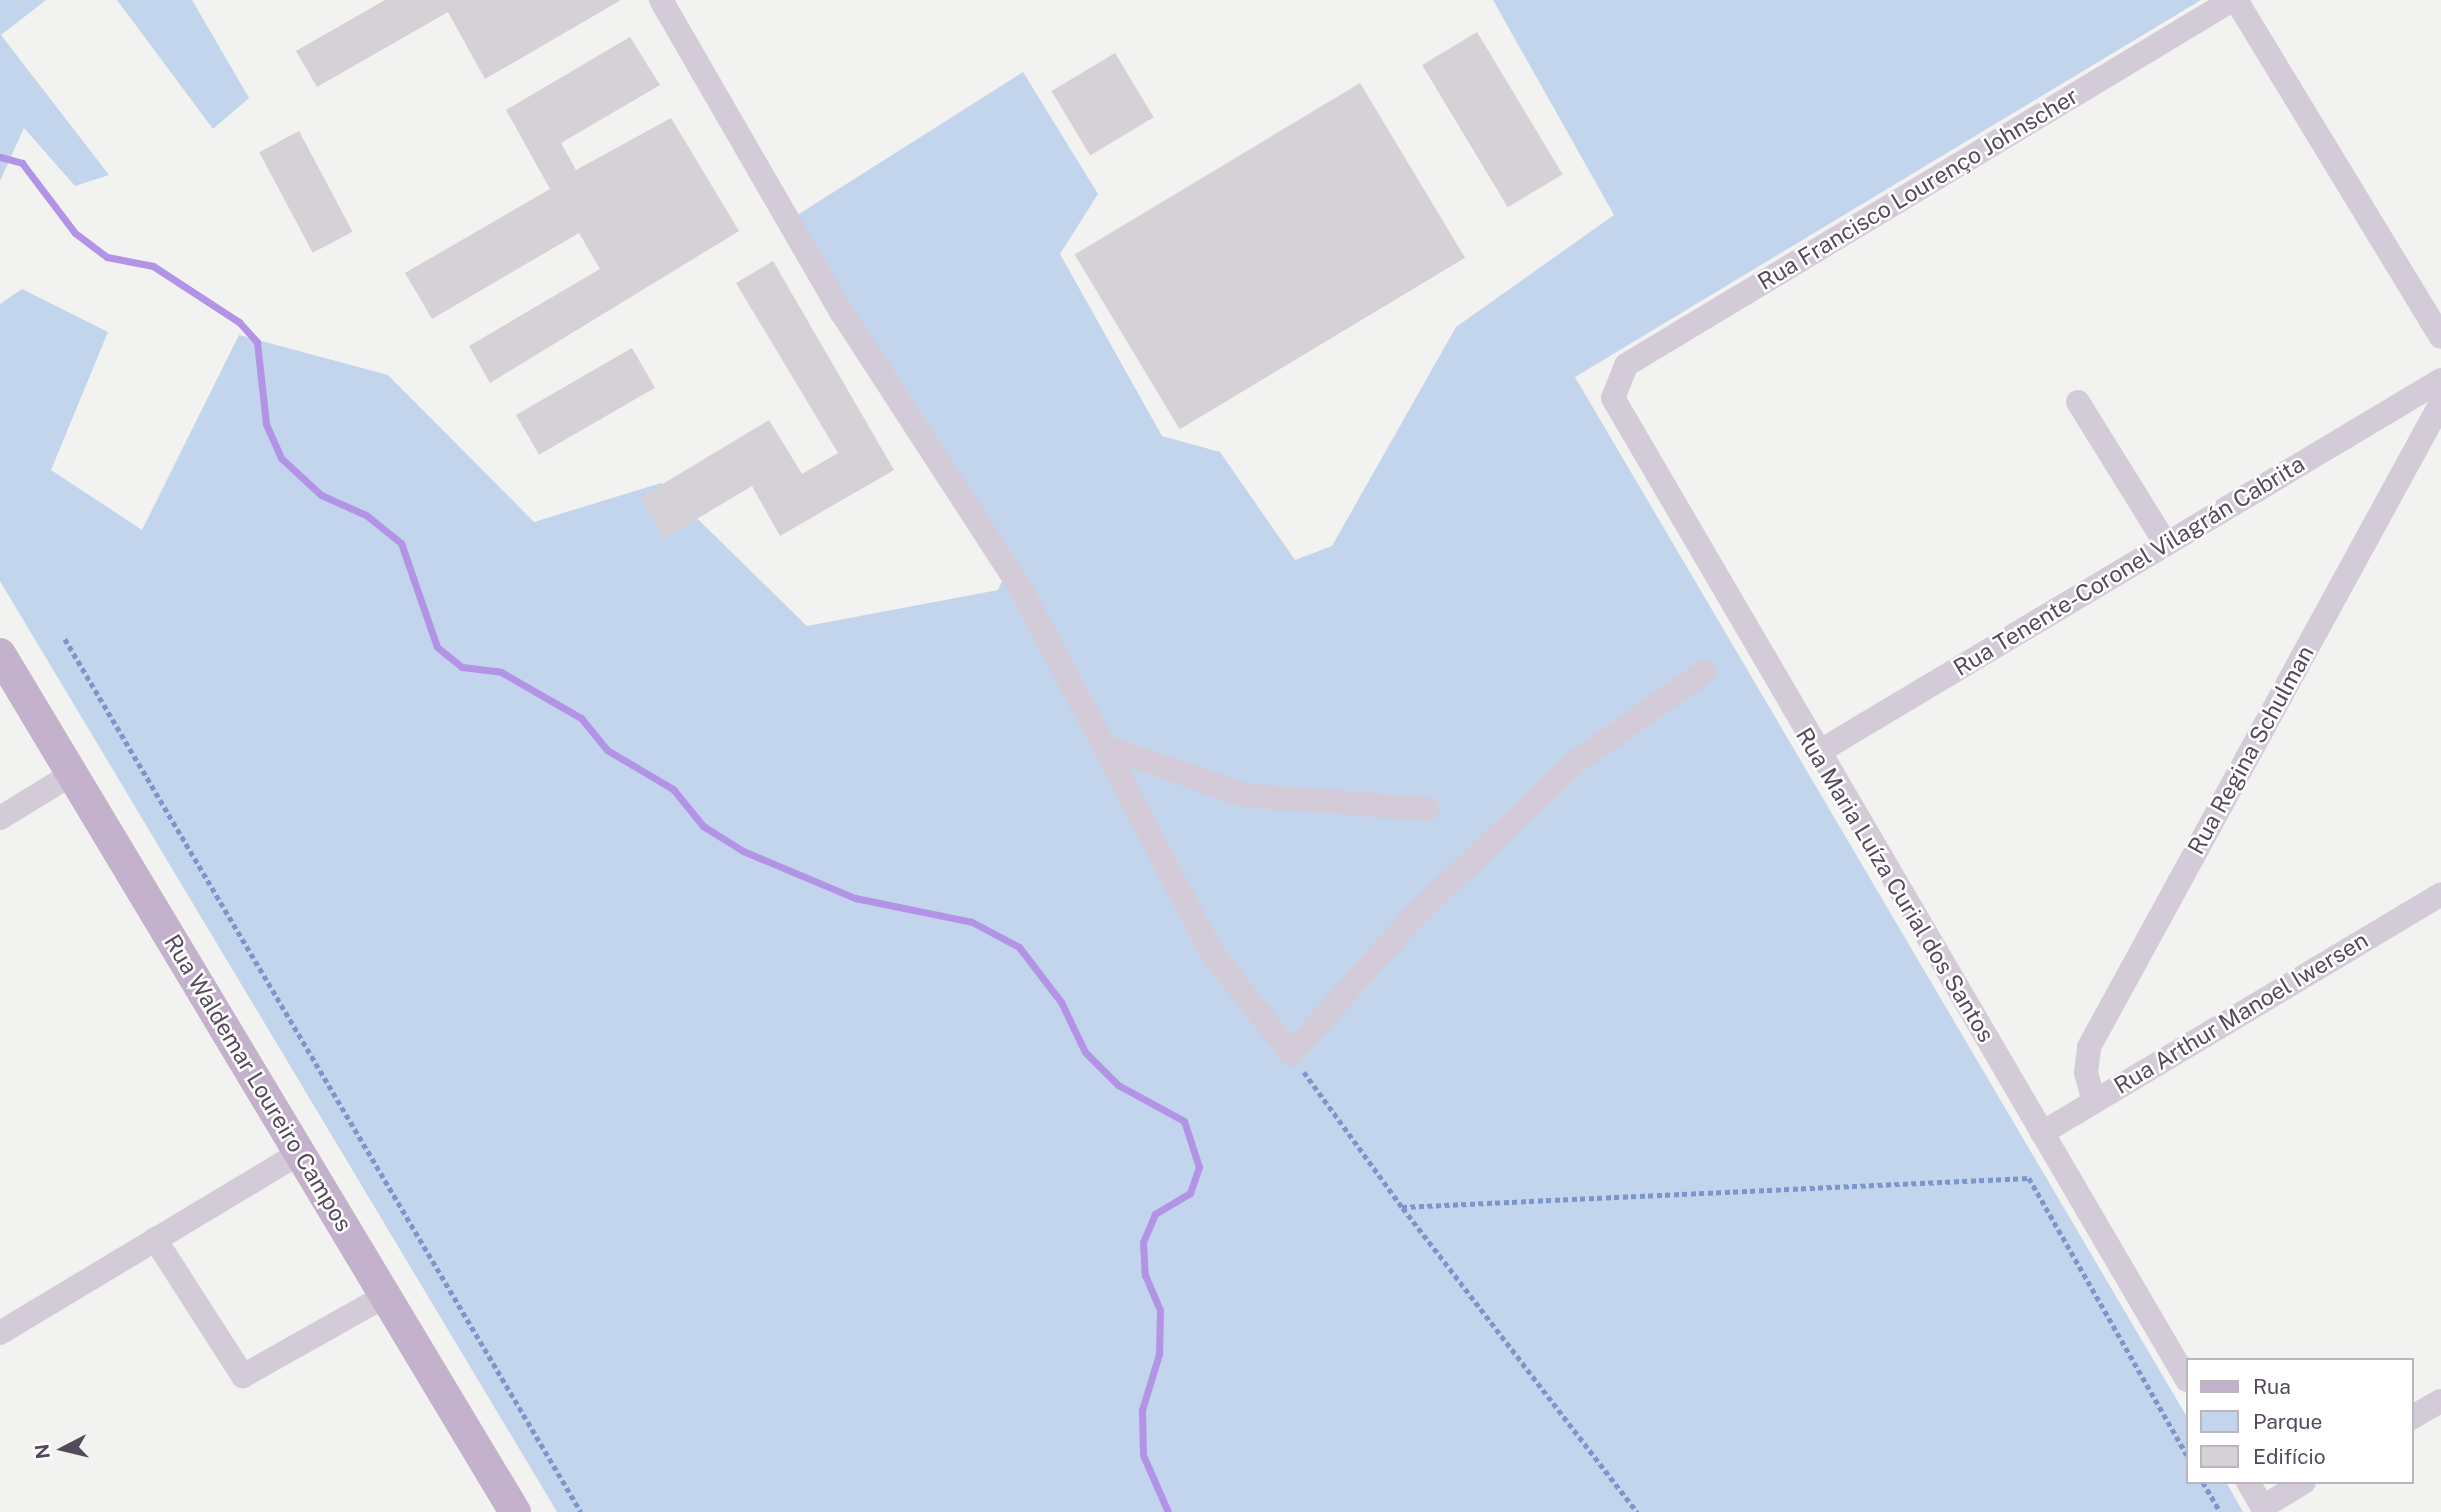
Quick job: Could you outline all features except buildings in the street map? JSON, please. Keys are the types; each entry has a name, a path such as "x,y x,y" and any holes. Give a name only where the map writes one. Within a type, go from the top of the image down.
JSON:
{"main road":[{"name":"Rua Waldemar Loureiro Campos","path":"0,654 515,1512"}],"street":[{"path":"661,0 842,313 1018,583 1210,950 1291,1054 1414,916 1577,761 1704,672"},
{"path":"2234,0 2441,337"},
{"name":"Rua Francisco Lourenço Johnscher","path":"1613,387 1626,365 2234,0"},
{"name":"Rua Tenente-Coronel Vilagrán Cabrita","path":"1817,753 2441,380"},
{"name":"Rua Maria Luíza Curial dos Santos","path":"1613,387 1618,417 2186,1378"},
{"path":"2078,402 2166,544"},
{"name":"Rua Regina Schulman","path":"2094,1102 2086,1073 2089,1047 2441,403"},
{"path":"1104,746 1244,795 1427,809"},
{"path":"0,818 72,774"},
{"name":"Rua Arthur Manoel Iwersen","path":"2042,1133 2441,894"},
{"path":"0,1332 300,1153"},
{"path":"155,1239 243,1376 385,1296"},
{"path":"2413,1417 2441,1401"},
{"path":"2249,1484 2264,1510 2301,1484"}],"path":[{"path":"65,639 581,1512"},
{"path":"1291,1054 1402,1207 1637,1512"},
{"path":"1402,1207 2029,1178 2186,1453"},
{"path":"2204,1484 2220,1512"}],"green space":[{"path":"0,0 46,0 1,35 109,175 75,186 24,128 0,181"},
{"path":"117,0 192,0 249,98 213,129"},
{"path":"1493,0 2201,0 1575,377 2186,1415 2186,1484 2227,1484 2243,1512 557,1512 0,581 0,304 22,289 108,332 51,470 142,530 239,335 388,375 534,522 661,483 807,626 998,590 1005,574 780,226 1023,72 1098,194 1060,254 1162,436 1220,452 1295,560 1332,546 1456,327 1614,215"}],"waterway":[{"path":"0,157 22,163 75,233 107,257 153,266 239,322 257,342 266,424 281,458 321,495 366,515 401,543 437,647 462,667 501,672 581,718 607,750 673,789 703,826 743,851 855,898 972,922 1019,947 1061,1002 1085,1052 1118,1085 1184,1121 1199,1167 1190,1193 1155,1214 1143,1242 1145,1275 1160,1310 1159,1354 1142,1410 1143,1455 1168,1512"}]}
